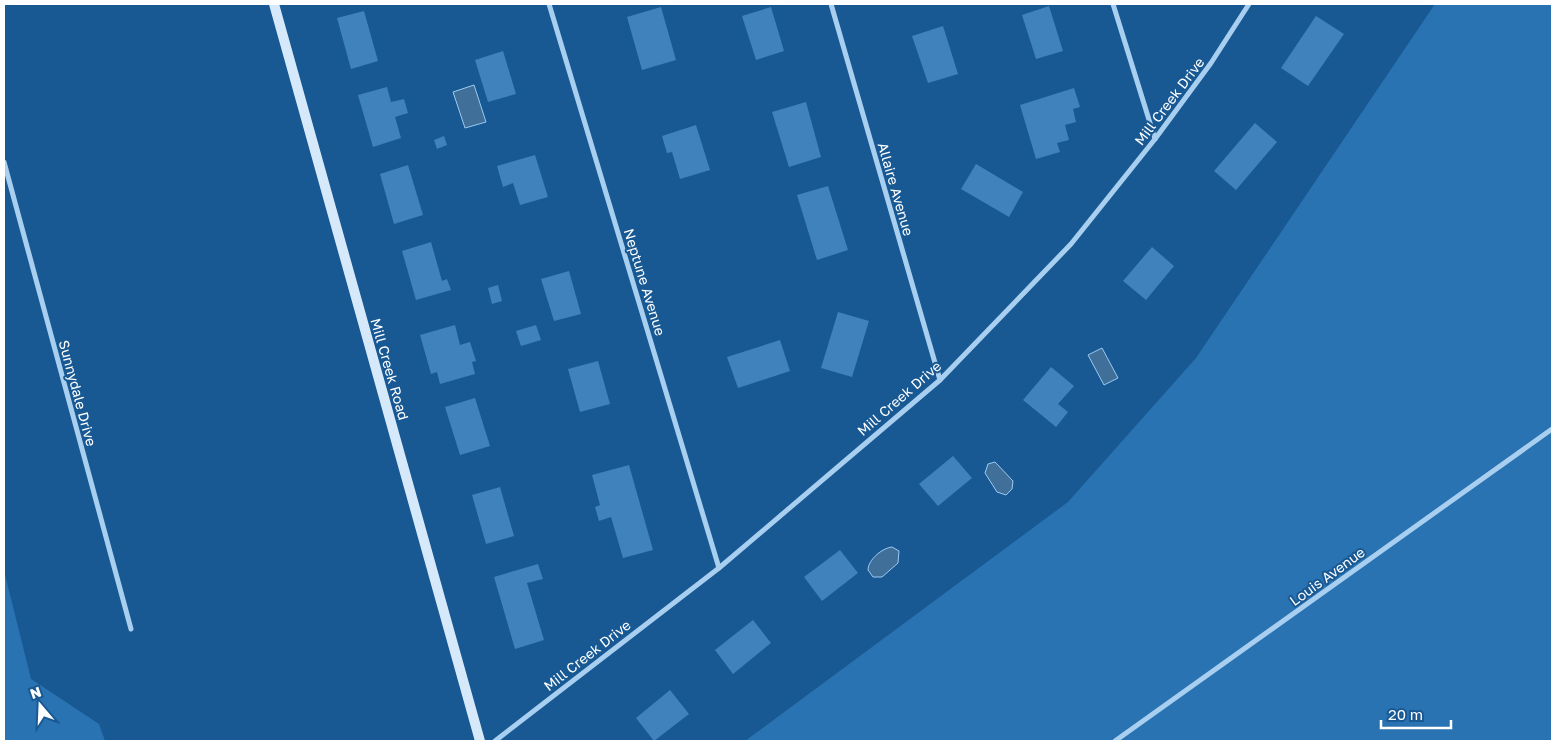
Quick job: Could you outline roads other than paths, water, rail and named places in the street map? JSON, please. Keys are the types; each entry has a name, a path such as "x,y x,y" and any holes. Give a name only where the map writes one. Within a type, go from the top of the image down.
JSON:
{"street":[{"name":"Mill Creek Road","path":"274,4 480,741"},
{"name":"Neptune Avenue","path":"549,4 719,568"},
{"name":"Allaire Avenue","path":"832,4 940,380"},
{"path":"1113,4 1155,139"},
{"name":"Mill Creek Drive","path":"495,741 719,568 940,380 1071,244 1155,139 1211,64 1249,4"},
{"name":"Sunnydale Drive","path":"4,162 131,629"},
{"name":"Louis Avenue","path":"1115,741 1552,429"}]}
